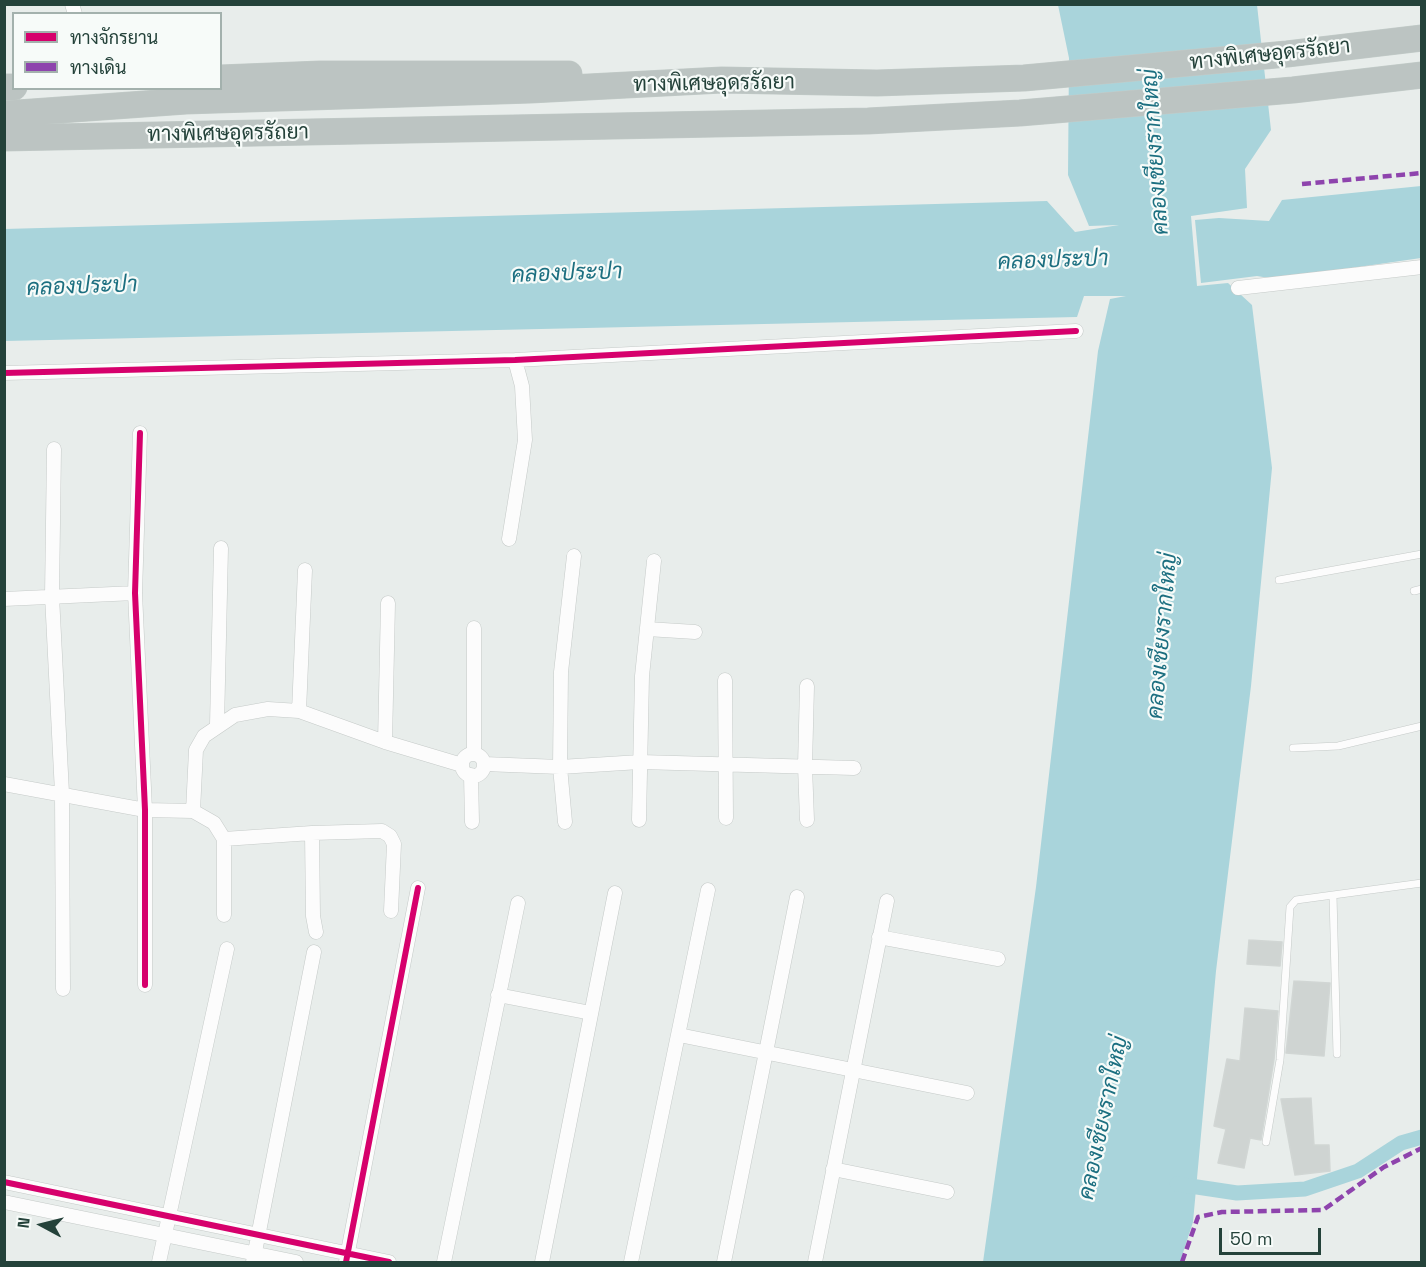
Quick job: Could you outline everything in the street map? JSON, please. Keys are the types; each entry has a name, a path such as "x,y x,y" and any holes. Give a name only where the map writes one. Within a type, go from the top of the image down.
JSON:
{"highway":[{"name":"ทางพิเศษอุดรรัถยา","path":"4,114 186,101 531,90 722,80 877,83 1024,78 1287,54 1422,38"},
{"path":"222,78 530,72 722,80"},
{"name":"ทางพิเศษอุดรรัถยา","path":"4,138 468,127 868,121 1020,114 1293,90 1422,75"},
{"path":"4,149 98,137"}],"street":[{"path":"1238,288 1422,267"},
{"path":"4,373 515,360 1076,331"},
{"path":"509,539 525,440 522,386 515,360"},
{"path":"140,433 135,593 145,810 145,985"},
{"path":"54,449 52,596 62,793 63,988"},
{"path":"217,725 221,548"},
{"path":"565,822 560,767 561,672 574,556"},
{"path":"639,820 642,676 654,561"},
{"path":"299,711 305,570"},
{"path":"4,599 135,593"},
{"path":"385,742 388,603"},
{"path":"474,628 479,759"},
{"path":"647,629 695,632"},
{"path":"724,680 726,818"},
{"path":"807,686 805,766 807,820"},
{"path":"193,811 196,750 204,736 217,725 235,715 268,708 299,711 466,770"},
{"path":"472,822 464,758 560,767 640,762 854,768"},
{"path":"4,784 145,810 193,811 214,824 224,839 224,915"},
{"path":"224,839 382,831 390,836 393,844 391,911"},
{"path":"312,833 312,893 316,932"},
{"path":"347,1258 418,888"},
{"path":"631,1263 680,1035 708,890"},
{"path":"542,1263 615,893"},
{"path":"724,1263 797,897"},
{"path":"815,1263 887,901"},
{"path":"444,1263 518,903"},
{"path":"879,937 999,959"},
{"path":"159,1263 227,949"},
{"path":"254,1258 314,952"},
{"path":"498,995 591,1013"},
{"path":"680,1035 967,1093"},
{"path":"833,1169 947,1192"},
{"path":"4,1182 259,1235 347,1258 388,1263"},
{"path":"4,1202 254,1258 296,1263"}],"lane":[{"path":"1279,580 1422,554"},
{"path":"1293,748 1338,746 1422,726"},
{"path":"1266,1142 1280,1060 1290,907 1296,900 1422,884"},
{"path":"1333,895 1337,1054"}],"water":[{"path":"1058,5 1257,5 1271,130 1245,169 1247,208 1191,216 1197,286 1228,283 1252,305 1272,468 1251,686 1216,971 1193,1222 1180,1262 983,1262 1036,887 1098,351 1110,299 1126,296 1084,296 1077,317 5,341 4,229 1047,201 1075,232 1119,225 1089,226 1068,175 1069,58"},
{"path":"1421,186 1421,258 1275,279 1257,276 1201,283 1195,220 1219,218 1269,221 1282,200"}],"building":[{"path":"1249,940 1282,942 1280,966 1247,964"},
{"path":"1294,981 1330,983 1324,1056 1286,1053"},
{"path":"1245,1008 1278,1011 1274,1059 1261,1140 1250,1138 1244,1168 1218,1163 1226,1129 1214,1126 1227,1059 1240,1061"},
{"path":"1311,1098 1314,1145 1329,1145 1330,1171 1295,1175 1281,1099"}],"waterway":[{"path":"1177,1184 1237,1193 1305,1189 1358,1171 1401,1143 1422,1137"}],"marked path":[{"path":"1302,184 1422,173"},
{"path":"1182,1262 1198,1217 1222,1212 1323,1210 1384,1167 1422,1148"}],"cycle path":[{"path":"4,373 515,360 1076,331"},
{"path":"140,433 135,593 145,810 145,985"},
{"path":"346,1262 418,888"},
{"path":"4,1182 389,1262"}],"water label":[{"name":"คลองเชียงรากใหญ่","path":"1156,152"},
{"name":"คลองประปา","path":"1053,261"},
{"name":"คลองประปา","path":"567,274"},
{"name":"คลองประปา","path":"82,287"},
{"name":"คลองเชียงรากใหญ่","path":"1163,636"},
{"name":"คลองเชียงรากใหญ่","path":"1104,1118"}]}
